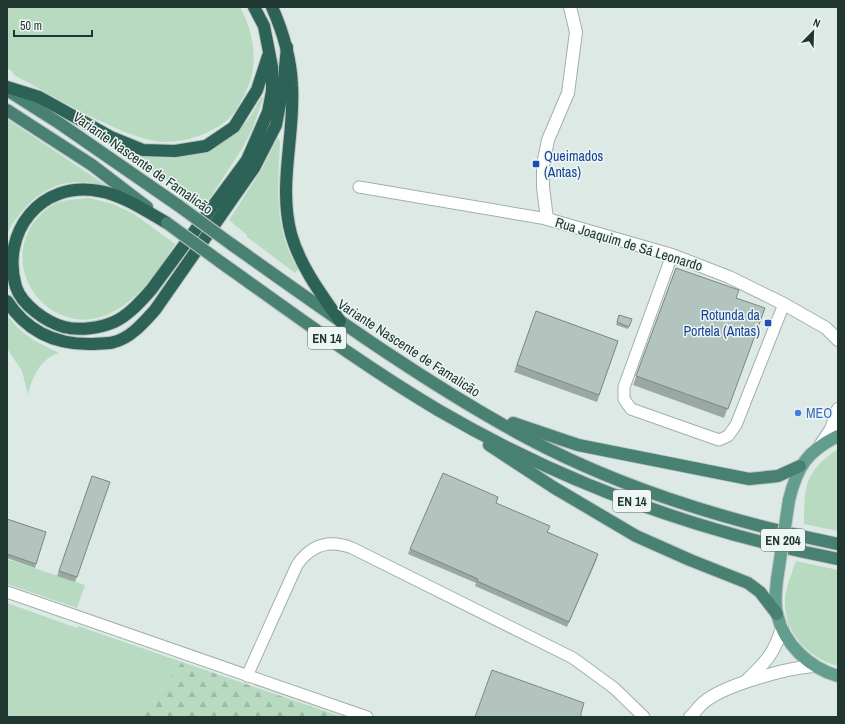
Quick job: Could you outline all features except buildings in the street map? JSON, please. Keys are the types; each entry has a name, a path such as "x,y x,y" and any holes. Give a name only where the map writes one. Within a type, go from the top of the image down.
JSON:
{"highway":[{"path":"167,223 128,201 100,191 82,189 63,191 44,200 30,212 20,229 13,249 12,267 17,288 26,304 43,317 64,327 90,328 114,322 134,308 151,290 247,160 268,112 272,91 272,67 264,26 254,7"},
{"path":"272,7 281,27 287,48 292,86 286,200 291,234 302,261 318,290 340,321"},
{"path":"7,301 25,324 42,334 57,340 71,343 114,342 127,336 142,324 155,310 254,168 276,125 283,88 287,48"},
{"path":"7,88 38,97 111,137 143,150 175,151 206,146 234,127 257,90 269,51"},
{"name":"Variante Nascente de Famalicão","path":"7,88 179,206 340,321 477,410 563,456 631,486 702,510 786,533 838,544"},
{"name":"EN 14","path":"7,110 92,165 219,261 378,372 480,434 522,454 631,501 743,537 838,559"},
{"path":"439,410 553,487 631,533 690,560 748,583 760,592 777,614"},
{"path":"477,410 578,446 749,479 778,476 800,466"}],"main road":[{"name":"EN 204","path":"838,436 821,444 800,466 792,484 777,580 777,614 782,627 796,651 814,666 838,676"}],"street":[{"name":"Rua Joaquim de Sá Leonardo","path":"570,7 576,32 568,93 548,140 543,165 543,186 547,219 672,255 729,277 784,304 826,328 838,340"},
{"path":"359,186 547,219"},
{"path":"672,255 624,387 624,399 632,409 719,440 728,436 736,425 784,304"},
{"path":"821,444 831,429 838,409"},
{"path":"247,676 297,565 303,556 312,548 332,543 352,548 556,649 594,672 644,717"},
{"path":"7,592 367,717"},
{"path":"744,684 767,661 777,645 782,627"},
{"path":"692,716 703,703 718,693 801,667 814,666"}],"green space":[{"path":"7,7 240,7 252,40 254,52 252,75 237,109 220,125 194,138 166,142 151,140 111,126 89,116 14,75 12,71 7,68"},
{"path":"262,96 263,99 253,127 242,149 209,199 205,201 156,175 81,125 115,145 142,155 175,157 191,155 221,143 234,133 246,122"},
{"path":"7,119 110,188 93,183 78,182 63,184 50,189 37,197 26,207 16,219 7,234"},
{"path":"278,137 280,142 278,191 281,223 284,239 298,269 295,273 247,237 247,235 229,220 262,169"},
{"path":"89,198 113,204 134,214 175,244 147,284 130,301 120,308 109,314 89,319 69,318 52,310 38,298 28,282 23,264 24,244 32,225 49,207 69,200"},
{"path":"7,315 25,334 36,342 59,353 52,356 42,364 35,375 28,395 22,371 7,348"},
{"path":"838,449 838,531 804,524 806,489 809,480 819,465"},
{"path":"7,559 85,585 77,608 7,584"},
{"path":"796,561 838,570 838,666 817,657 808,650 793,633 788,622 785,611 785,599"},
{"path":"7,603 77,628 78,626 182,662 146,712 131,717 7,717"},
{"path":"182,662 342,717 131,717 135,711 146,712"}],"place":[{"name":"Queimados (Antas)","path":"536,164"},
{"name":"Rotunda da Portela (Antas)","path":"768,323"},
{"name":"MEO","path":"798,413"}]}
